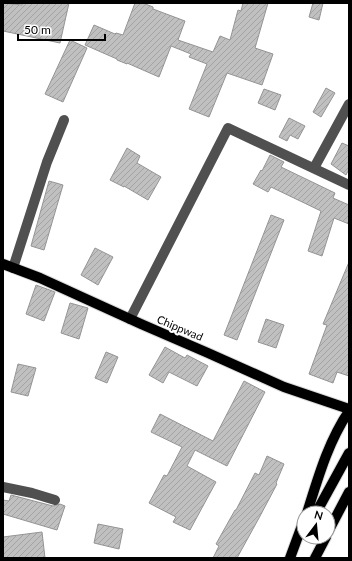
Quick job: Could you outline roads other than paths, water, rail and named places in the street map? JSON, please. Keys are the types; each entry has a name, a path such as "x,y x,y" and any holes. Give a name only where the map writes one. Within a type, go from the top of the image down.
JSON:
{"main road":[{"name":"Chippwad","path":"3,264 40,278 130,320 208,353 284,388 349,410"},
{"path":"310,505 327,453 340,424 349,410"},
{"path":"320,505 349,453"},
{"path":"336,517 349,492"},
{"path":"291,558 296,543"},
{"path":"291,558 298,545"},
{"path":"314,558 321,545"}],"street":[{"path":"314,168 349,104"},
{"path":"13,268 47,162 64,120"},
{"path":"130,320 228,128 349,184"},
{"path":"3,487 32,493 55,500"}]}
